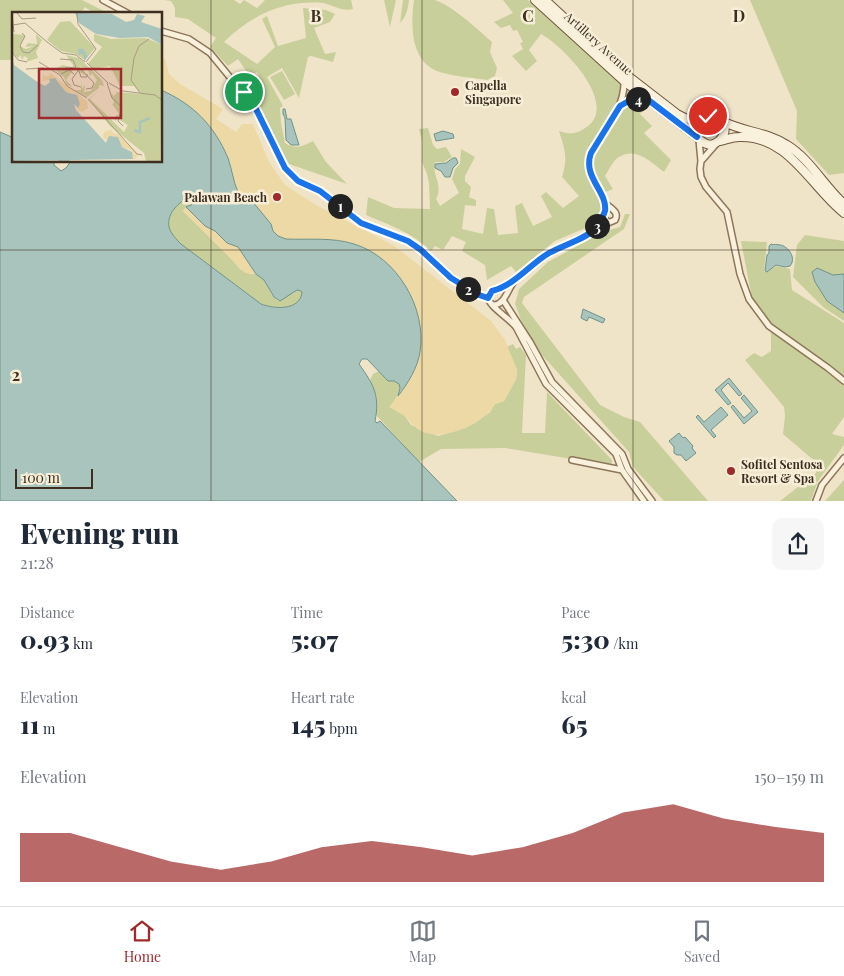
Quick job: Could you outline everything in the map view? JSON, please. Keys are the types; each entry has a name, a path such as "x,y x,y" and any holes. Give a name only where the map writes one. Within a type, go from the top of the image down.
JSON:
{"street":[{"path":"103,0 125,12"},
{"name":"Artillery Avenue","path":"535,0 624,81 706,144 739,137 768,143 780,148 795,160 844,213"},
{"name":"Artillery Avenue","path":"545,0 624,73 677,114 690,120 712,116 740,130 770,136 789,146 801,156 844,204"},
{"path":"162,31 189,39 210,52 256,109 285,168 298,181 320,191 361,223 408,241 421,250 451,278 479,295 488,298 510,320 546,384 616,454 622,470 644,501"},
{"path":"488,298 490,293 514,280 548,254 615,220 617,216 614,210 610,209 604,202 591,174 588,161 620,106 624,94 624,81"},
{"path":"620,106 632,99 647,99"},
{"path":"701,119 696,127 702,161"},
{"path":"722,121 725,129 722,138 702,161 700,168 701,177 706,187 727,212 740,274 749,299 769,326 844,381"},
{"path":"604,202 604,214 608,222"},
{"path":"596,228 604,214 610,209"},
{"path":"494,305 500,304 514,280"},
{"path":"497,290 502,294 503,299 552,382 622,454 628,469 652,501"},
{"path":"531,356 532,346"},
{"path":"816,501 822,485 844,458"},
{"path":"572,460 622,470"}],"green space":[{"path":"0,0 82,0 106,12 92,12 85,7 81,12 12,12 12,60 0,60"},
{"path":"164,0 234,0 240,4 244,0 257,8 265,0 351,0 353,9 349,10 323,3 295,4 281,7 257,17 224,42 257,64 275,47 262,19 267,16 278,46 306,38 303,8 326,10 335,14 330,22 314,28 325,54 336,52 333,62 311,56 308,57 299,98 282,68 267,77 283,106 280,108 285,143 296,147 313,141 326,162 347,184 289,164 285,160 264,121 259,106 240,82 247,78 250,88 261,85 257,72 249,75 238,59 228,66 210,47 216,38 188,19 175,17 175,8 171,1"},
{"path":"384,0 396,0 390,27"},
{"path":"403,0 409,0 406,13 400,23"},
{"path":"414,0 434,0 448,6 492,42 490,52 497,68 495,76 487,80 454,75 431,68 424,62 419,55 413,37 412,18"},
{"path":"503,0 528,0 646,106 640,114 652,126 644,133 671,160 664,172 649,160 632,153 617,158 605,176 613,189 603,193 609,218 555,241 516,272 511,266 487,280 485,265 462,251 466,242 452,236 443,250 435,246 431,251 409,234 366,215 368,197 394,208 430,209 429,184 422,162 422,141 419,129 428,128 433,145 437,149 446,147 452,157 444,162 435,162 434,167 439,189 436,199 440,206 459,193 452,179 455,169 460,164 461,149 475,157 465,176 465,181 471,187 469,197 476,200 476,206 465,205 462,229 483,234 487,208 494,209 498,235 518,233 515,206 522,203 533,226 552,217 541,196 546,192 563,208 579,196 562,177 565,154 559,131 574,133 588,126 595,116 596,103 592,89 584,75 573,62 541,34 529,50 537,61 526,71 512,56 523,49 520,43 523,42 517,30 513,31 510,25 501,28 494,22 513,13"},
{"path":"750,0 844,0 844,173 829,175 796,139 797,111"},
{"path":"282,71 295,94 284,100 270,77"},
{"path":"194,195 199,199 183,211 240,269 250,274 256,274 264,280 272,295 278,301 297,290 301,291 300,299 296,303 285,307 272,307 261,304 177,240 169,227 170,216 180,203"},
{"path":"625,214 630,214 624,229 524,297 522,303 600,405 624,417 640,422 708,501 664,501 633,467 629,452 542,355 521,320 515,304 519,289 548,262 603,232 620,227"},
{"path":"805,235 844,241 844,321 823,307 793,277 797,245"},
{"path":"741,241 767,242 764,272 776,266 790,269 792,290 844,323 844,417 832,434 844,437 844,445 818,481 811,501 780,501 816,473 817,463 783,434 784,407 745,360 754,353 762,357 771,351 771,323 752,298"},
{"path":"513,344 516,349 520,347 526,355 522,433 545,433 547,392 612,460 611,468 607,470 590,462 505,448 441,449 419,462 376,415 377,399 370,380 373,374 379,371 388,381 394,381 399,384 396,399 390,407 405,416 411,425 438,436 475,423 490,412 495,404 504,401 516,379 517,370 507,347"},
{"path":"844,480 844,501 825,501"}],"sand":[{"path":"162,59 165,59 169,74 180,84 223,109 216,119 236,132 242,124 253,124 269,162 285,185 316,205 393,245 491,321 505,340 517,370 516,379 504,401 495,404 490,411 473,424 463,429 442,434 423,432 403,414 389,407 411,375 418,361 421,348 417,313 399,276 380,257 368,249 355,244 329,240 286,239 278,236 249,196 241,195 238,192 228,158 209,126 193,109 162,90"},
{"path":"186,207 205,226 215,231 227,243 238,247 256,274 245,273 183,211"}],"water":[{"path":"162,91 193,109 209,126 228,158 238,192 248,196 271,224 273,231 278,236 286,239 346,242 369,251 383,260 396,272 406,286 419,318 421,335 420,352 415,370 398,396 399,384 394,381 388,381 367,359 362,359 359,364 369,378 376,398 375,421 377,423 380,421 457,501 0,501 0,132 12,137 12,162 54,162 54,165 61,171 70,162 162,162","holes":["194,195 199,199 198,202 186,207 205,226 215,231 227,243 238,247 256,274 264,280 274,297 280,301 297,290 302,293 300,299 291,306 285,307 272,307 261,304 181,244 172,234 169,227 172,211 180,203"]},
{"path":"283,109 285,109 287,119 291,119 299,145 291,145 286,140"},
{"path":"443,131 453,134 454,138 436,141 434,134"},
{"path":"456,158 458,163 453,168 450,177 445,177 441,171 435,168 435,164 446,163"},
{"path":"771,244 783,246 789,250 793,259 790,266 776,265 767,272 765,271 769,246"},
{"path":"817,268 833,275 844,274 844,313 827,301 815,282 812,272"},
{"path":"583,309 605,319 603,323 589,317 587,321 581,318"},
{"path":"729,378 742,394 739,396 728,383 721,390 731,403 728,405 715,390"},
{"path":"744,395 758,412 744,424 731,407 733,405 744,418 752,411 741,398"},
{"path":"721,407 728,415 711,430 716,436 714,438 696,417 698,415 704,422"},
{"path":"679,433 693,446 692,448 696,453 686,461 681,455 674,453 674,447 669,441"}],"place":[{"name":"Capella Singapore","path":"455,92"},
{"name":"Palawan Beach","path":"277,197"},
{"name":"Sofitel Sentosa Resort & Spa","path":"731,471"}],"route":[{"path":"244,92 256,109 285,168 298,181 320,191 361,223 408,241 421,250 451,278 479,295 488,298 492,291 514,280 548,254 596,228 603,217 605,206 591,174 588,161 620,106 632,99 647,99 697,137 696,127 698,122 708,116"}]}
